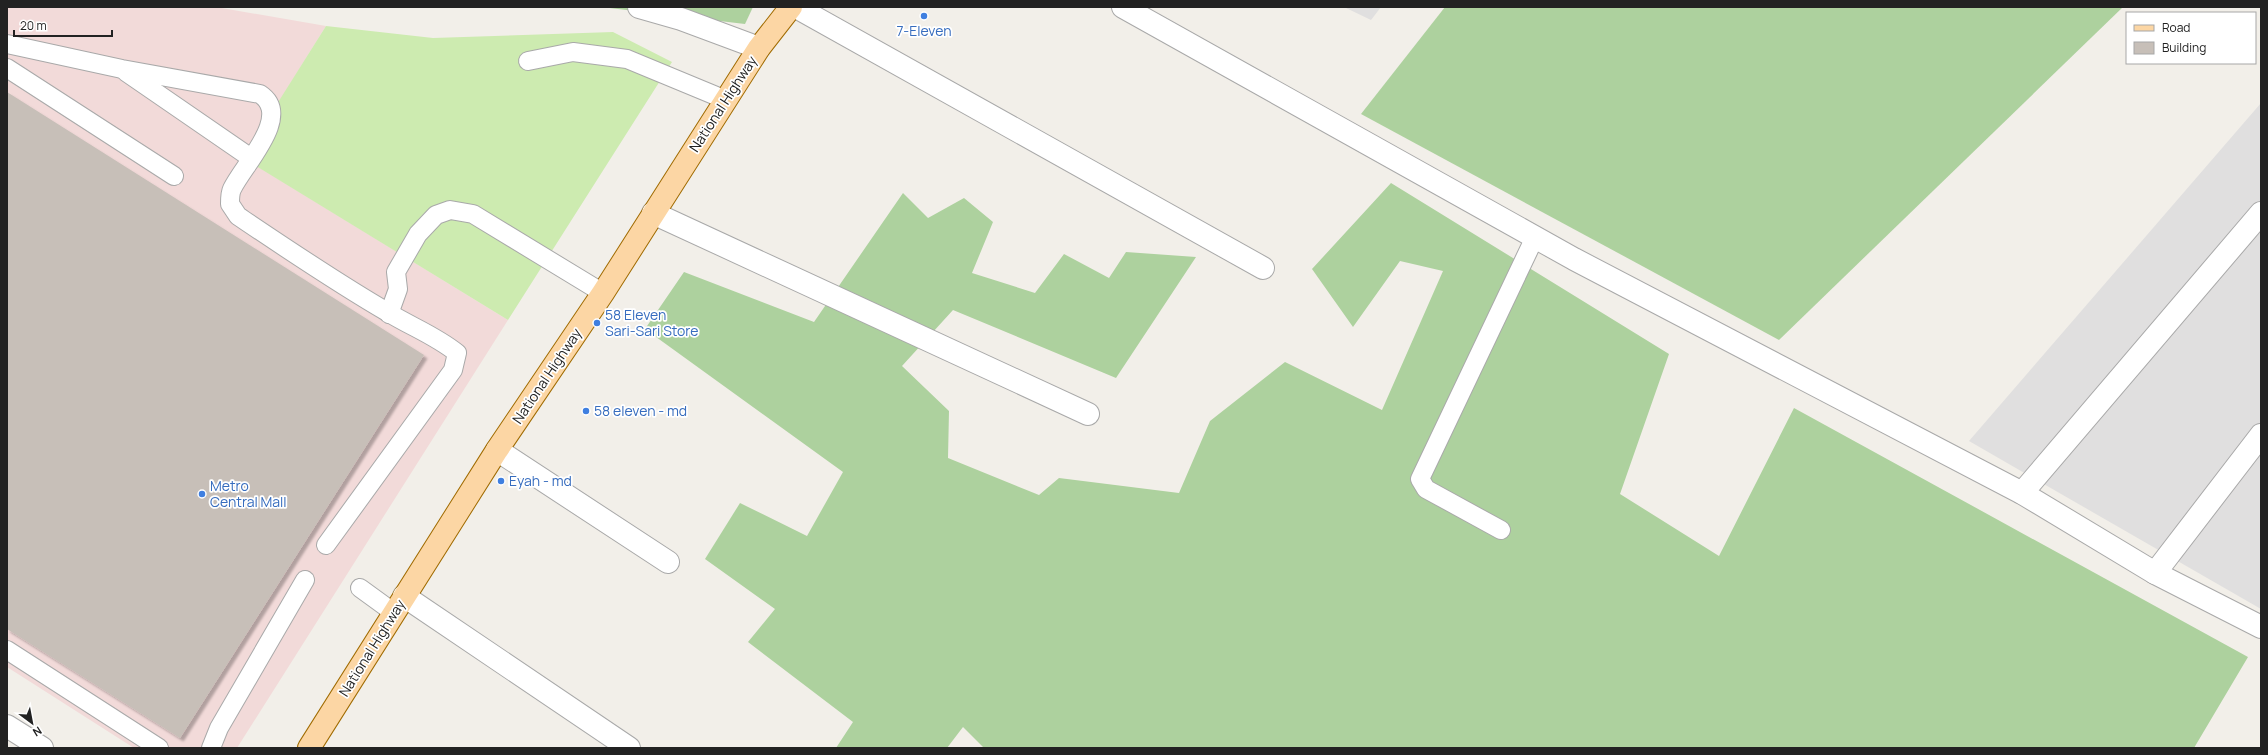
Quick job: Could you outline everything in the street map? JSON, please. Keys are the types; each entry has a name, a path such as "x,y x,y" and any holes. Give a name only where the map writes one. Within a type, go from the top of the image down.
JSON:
{"main road":[{"name":"National Highway","path":"309,748 497,450 603,294 759,48 791,7"}],"street":[{"path":"639,7 681,19 759,48"},
{"path":"796,7 1263,268"},
{"path":"1123,7 1535,237 2022,493 2155,572 2261,627"},
{"path":"653,213 1088,414"},
{"path":"2022,493 2261,213"},
{"path":"2155,572 2261,435"},
{"path":"497,450 668,562"},
{"path":"399,604 630,748"},
{"path":"7,726 42,748"}],"lane":[{"path":"7,44 122,69 252,92 268,100 272,111 270,126 231,190 230,204 238,216 389,314 440,339 457,353 453,370 326,545"},
{"path":"528,61 573,52 627,59 726,100"},
{"path":"7,68 174,176"},
{"path":"122,69 251,158"},
{"path":"389,314 398,289 396,272 418,234 436,215 450,210 473,214 603,294"},
{"path":"1501,530 1426,489 1420,479 1535,237"},
{"path":"211,748 219,728 305,580"},
{"path":"360,588 399,604"},
{"path":"7,650 159,748"}],"shaded area":[{"name":"Metro Central Mall","path":"7,7 216,7 326,26 244,158 508,320 237,748 134,748 7,667"},
{"path":"1344,7 1381,7 1371,20"},
{"path":"2261,103 2261,609 1969,441"}],"green space":[{"path":"601,7 753,7 745,24"},
{"path":"1445,7 2123,7 1779,340 1361,114"},
{"path":"326,26 433,38 613,32 672,62 508,320 243,158"},
{"path":"1391,183 1669,354 1620,494 1719,556 1794,408 2248,657 2194,748 984,748 963,727 947,748 836,748 853,722 748,642 775,609 705,559 740,503 807,536 843,472 645,329 684,272 814,322 903,193 928,218 964,198 993,222 972,273 1035,293 1064,254 1109,278 1126,252 1196,257 1116,378 953,310 902,366 949,411 948,458 1039,495 1059,478 1179,493 1210,421 1285,362 1382,410 1443,271 1400,261 1353,327 1312,269"}],"building":[{"name":"Metro Central Mall","path":"7,92 424,355 180,738 7,629"}],"place":[{"name":"7-Eleven","path":"924,16"},
{"name":"58 Eleven Sari-Sari Store","path":"597,323"},
{"name":"58 eleven - md","path":"586,411"},
{"name":"Eyah - md","path":"501,481"},
{"name":"Metro Central Mall","path":"202,494"}]}
